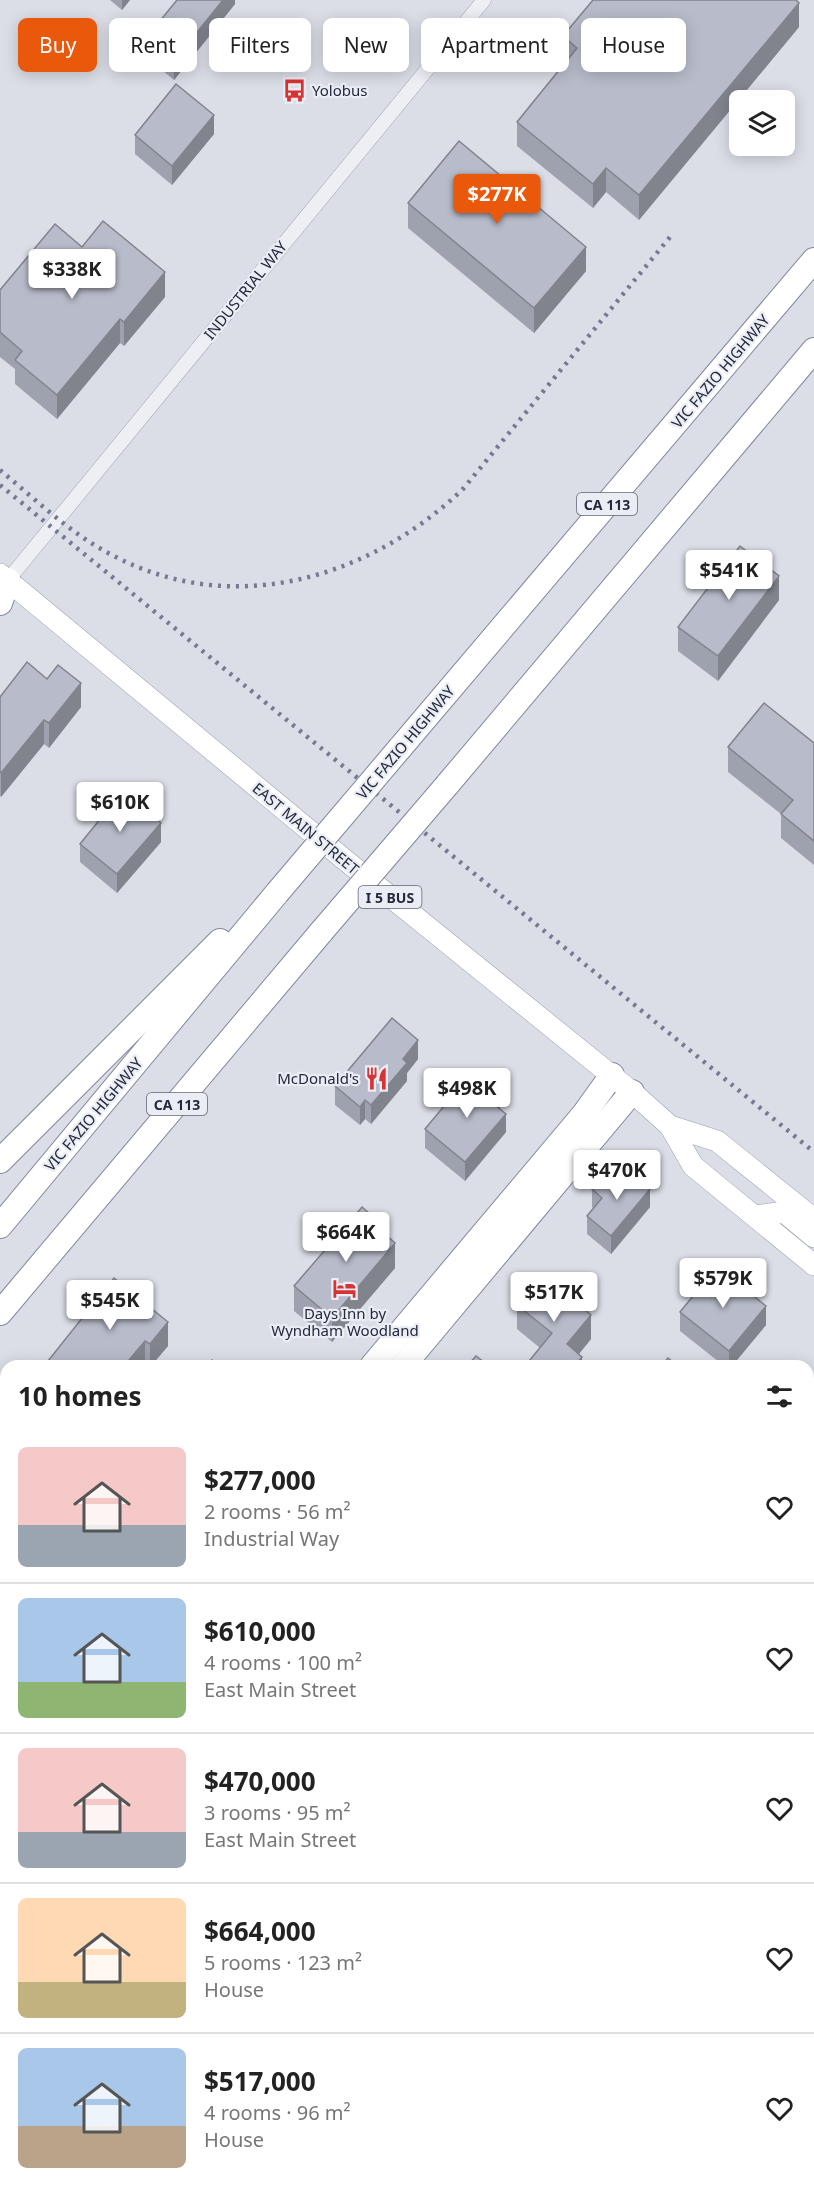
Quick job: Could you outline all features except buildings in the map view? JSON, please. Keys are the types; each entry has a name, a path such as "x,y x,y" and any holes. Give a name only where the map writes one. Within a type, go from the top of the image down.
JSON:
{"highway":[{"name":"VIC FAZIO HIGHWAY","path":"0,1226 277,893 814,260"},
{"name":"CA 113","path":"0,1313 814,350"},
{"path":"0,603 3,581"},
{"path":"0,1161 212,948 277,893"},
{"path":"377,1360 584,1114 612,1075"},
{"path":"408,1360 632,1092"},
{"path":"0,1324 31,1276"}],"main road":[{"name":"EAST MAIN STREET","path":"3,581 345,861 612,1075 670,1126 693,1166 814,1265"},
{"name":"EAST MAIN STREET","path":"670,1126 717,1141 814,1219"},
{"path":"755,1216 784,1212 814,1237"}],"street":[{"name":"INDUSTRIAL WAY","path":"3,581 484,0"}],"railway":[{"path":"0,470 54,516 97,547 158,574 204,584 251,586 297,580 342,566 385,546 426,520 463,489 670,237"},
{"path":"0,485 814,1152"}],"place":[{"name":"Yolobus","path":"294,90"},
{"name":"McDonald's","path":"377,1078"},
{"name":"Days Inn by Wyndham Woodland","path":"345,1289"}]}
